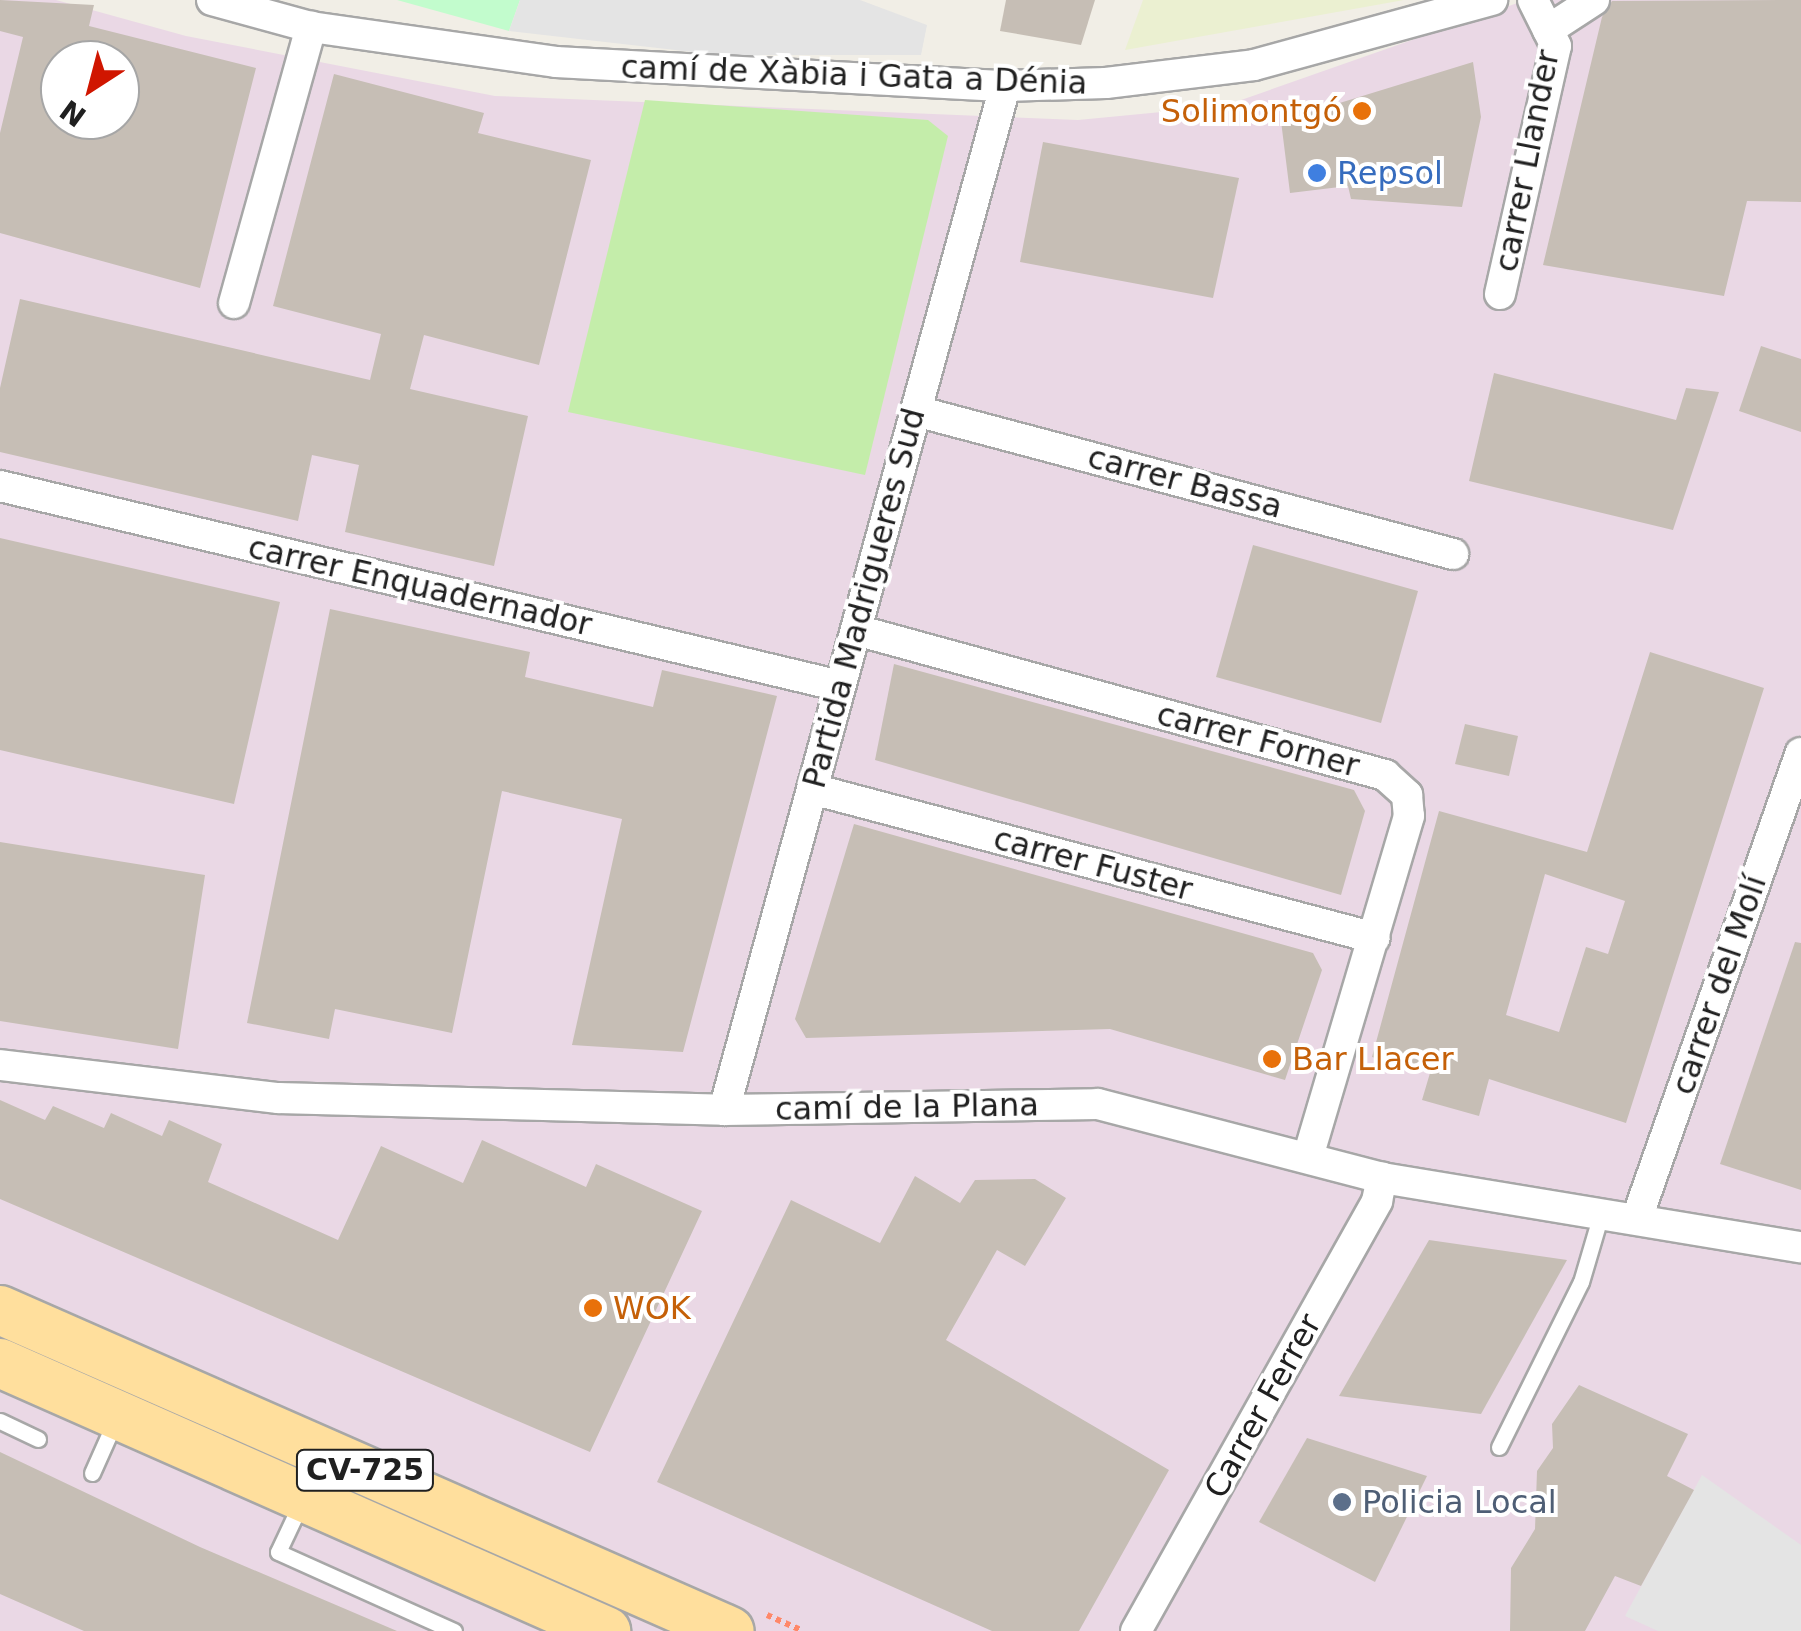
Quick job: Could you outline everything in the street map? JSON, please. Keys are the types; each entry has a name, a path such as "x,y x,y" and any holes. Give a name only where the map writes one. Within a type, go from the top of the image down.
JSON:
{"main road":[{"name":"CV-725","path":"0,1310 730,1631"},
{"name":"CV-725","path":"0,1363 606,1631"}],"street":[{"name":"camí de Xàbia i Gata a Dénia","path":"212,0 310,27 642,70 1005,86 1216,72 1492,0"},
{"name":"carrer Llander","path":"1500,294 1556,46 1533,0"},
{"name":"carrer Llander","path":"1548,30 1594,0"},
{"path":"234,303 310,27"},
{"name":"Partida Madrigueres Sud","path":"724,1110 1005,86"},
{"name":"carrer Bassa","path":"916,411 1453,554"},
{"name":"carrer Enquadernador","path":"0,486 840,686"},
{"name":"carrer Forner","path":"856,630 1385,775 1407,796 1409,816 1308,1157"},
{"name":"carrer del Molí","path":"1637,1218 1801,752"},
{"name":"carrer Fuster","path":"812,789 1375,938"},
{"name":"camí de la Plana","path":"0,1065 278,1098 724,1110 1098,1104 1382,1178 1801,1247"},
{"name":"Carrer Ferrer","path":"1136,1631 1371,1212 1382,1178"}],"lane":[{"path":"1498,1447 1581,1282 1601,1214"},
{"path":"92,1473 118,1415"},
{"path":"0,1421 38,1438"},
{"path":"303,1498 278,1552 454,1631"}],"shaded area":[{"path":"0,0 56,0 186,36 495,96 1078,120 1224,106 1526,0 1801,0 1801,1631 0,1631"},
{"path":"520,0 860,0 927,25 921,55 719,55 509,31"},
{"path":"1702,1475 1801,1545 1801,1631 1658,1631 1625,1616"}],"green space":[{"path":"397,0 520,0 509,31"},
{"path":"1143,0 1404,0 1125,50"},
{"path":"645,100 928,120 948,136 865,475 568,412"}],"building":[{"path":"0,0 94,5 89,26 256,68 200,288 0,233 0,133 23,37 0,31"},
{"path":"1006,0 1095,0 1081,45 1000,31"},
{"path":"1801,0 1801,202 1747,201 1724,296 1543,265 1602,17 1612,1"},
{"path":"1473,62 1481,117 1462,207 1351,199 1348,186 1290,193 1281,121"},
{"path":"334,74 484,113 478,133 591,160 539,365 424,335 410,389 528,416 494,566 345,532 359,465 312,455 298,521 0,452 0,388 20,299 370,380 381,334 273,306"},
{"path":"1043,142 1239,178 1213,298 1020,262"},
{"path":"1761,346 1801,359 1801,432 1739,411"},
{"path":"1494,373 1676,420 1686,388 1719,392 1673,530 1469,481"},
{"path":"0,538 280,602 234,804 0,750"},
{"path":"1253,545 1418,591 1381,723 1216,677"},
{"path":"330,609 530,652 525,677 653,707 662,670 777,696 683,1052 572,1045 622,819 502,791 452,1033 335,1009 329,1039 247,1023"},
{"path":"1650,652 1764,688 1626,1123 1489,1079 1479,1116 1422,1100 1430,1073 1372,1057 1439,811 1587,852","holes":["1545,874 1625,901 1608,954 1586,947 1559,1032 1506,1015"]},
{"path":"894,664 1354,790 1365,811 1341,895 875,760"},
{"path":"1465,724 1518,736 1509,776 1455,764"},
{"path":"854,824 1313,953 1322,970 1285,1080 1110,1029 806,1038 795,1019"},
{"path":"0,842 205,875 178,1049 0,1021"},
{"path":"1795,942 1801,943 1801,1190 1720,1164"},
{"path":"0,1100 45,1120 53,1106 104,1128 111,1113 162,1136 169,1120 222,1144 208,1182 338,1240 381,1146 463,1183 482,1140 586,1187 596,1164 702,1211 590,1452 0,1199"},
{"path":"915,1176 960,1203 975,1180 1035,1179 1066,1198 1025,1266 997,1250 946,1340 1169,1470 1079,1631 992,1631 657,1482 791,1200 880,1243"},
{"path":"1429,1240 1567,1260 1481,1414 1339,1396"},
{"path":"1579,1385 1688,1434 1667,1476 1694,1490 1641,1586 1615,1576 1585,1631 1510,1631 1511,1568 1535,1529 1537,1471 1553,1448 1552,1424"},
{"name":"Policia Local","path":"1307,1438 1427,1476 1375,1582 1259,1522"},
{"path":"0,1452 200,1547 397,1631 84,1631 0,1594"}],"place":[{"name":"Solimontgó","path":"1362,111"},
{"name":"Repsol","path":"1317,173"},
{"name":"Bar Llacer","path":"1272,1059"},
{"name":"WOK","path":"593,1308"},
{"name":"Policia Local","path":"1342,1502"}]}
